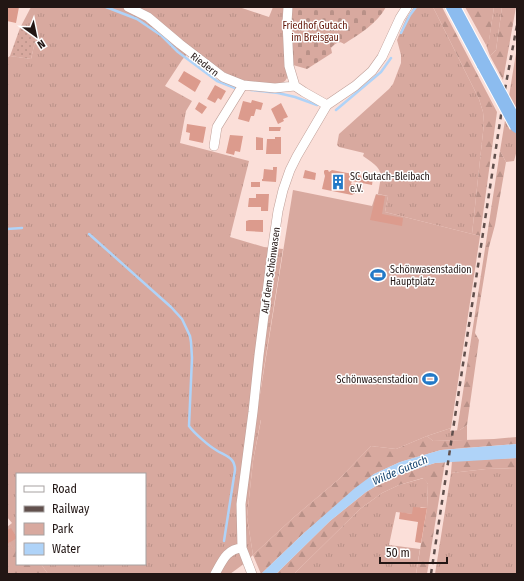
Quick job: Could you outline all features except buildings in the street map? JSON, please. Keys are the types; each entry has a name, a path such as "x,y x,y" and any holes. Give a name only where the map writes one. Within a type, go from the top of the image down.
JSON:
{"highway":[{"path":"453,7 517,126"}],"street":[{"name":"Riedern","path":"128,7 148,17 223,77 243,84 275,88 295,86"},
{"path":"288,7 287,22 289,66 295,86 327,105"},
{"name":"Auf dem Schönwasen","path":"252,574 242,548 241,504 254,412 265,303 278,211 283,190 297,156 327,105 355,86 372,71 382,57 400,18 407,7"},
{"path":"214,146 217,127 243,84"},
{"path":"215,574 227,554 233,549 242,548"}],"green space":[{"path":"31,7 239,7 269,17 273,7 292,7 287,78 285,81 280,84 240,79 218,68 192,48 182,60 165,86 192,101 186,111 180,143 249,161 230,237 264,247 283,249 256,418 261,419 253,461 247,517 253,555 230,574 48,574 42,565 146,565 146,473 16,473 16,547 13,549 7,538 7,527 12,523 7,517 7,58 10,56 31,59 37,33 20,28"},
{"name":"Friedhof Gutach im Breisgau","path":"292,7 386,7 378,19 367,28 344,44 339,42 336,44 331,48 332,53 307,69 293,65"},
{"path":"414,7 433,7 479,99 483,112 484,123 472,234 385,212 388,196 378,194 381,176 378,168 363,156 364,153 339,147 337,145 339,134 393,84 401,63 401,55 397,40 406,19"},
{"path":"433,7 442,7 497,112 480,236 472,234 484,123 483,112 479,99"},
{"path":"465,7 494,7 489,41 486,45"},
{"path":"494,7 502,7 496,50 490,56 486,45 489,40"},
{"path":"502,7 516,7 503,80 490,56 496,50"},
{"path":"20,28 37,33 31,59 10,56"},
{"path":"517,47 517,150 514,161 506,162 500,151"},
{"path":"500,151 506,162 495,225 489,247 475,333 479,340 467,425 457,431"},
{"path":"293,190 372,206 376,194 388,196 385,212 480,236 451,428 396,449 371,446 339,479 293,518 253,555 247,517 253,461 261,420 256,419"},
{"path":"467,425 467,440 433,441 427,436 451,428 450,431 460,430"},
{"path":"427,436 433,441 517,437 517,444 441,450 400,462 374,474 304,533 261,574 253,555 293,518 339,479 371,446 396,449"},
{"path":"517,458 517,468 486,469 451,473 452,461"},
{"path":"445,462 427,574 416,574 427,508 428,484 423,478 399,485 382,493 360,509 294,574 276,574 330,521 366,492 391,477 435,463"},
{"path":"517,468 517,574 435,574 451,473 486,469"},
{"path":"424,478 428,484 427,508 421,507 412,514 396,512 389,545 420,549 416,574 294,574 360,509 382,493 399,485"},
{"path":"7,538 13,548 16,546 16,565 42,565 48,574 7,574"}],"water":[{"name":"Wilde Gutach","path":"517,444 517,458 435,463 391,477 366,492 330,521 276,574 261,574 304,533 355,488 374,474 400,462 441,450"}],"waterway":[{"path":"106,7 137,19 162,36 178,52 217,81 235,88"},
{"path":"401,33 416,7"},
{"path":"336,110 381,72 391,58"},
{"path":"251,90 278,93 317,105"},
{"path":"7,229 22,228"},
{"path":"89,234 171,307 182,319 190,336 192,358 189,426 210,446 229,457 235,466 224,541"}],"railway":[{"path":"431,574 505,89 517,25"}],"place":[{"name":"SC Gutach-Bleibach e.V.","path":"338,182"},
{"name":"Schönwasenstadion Hauptplatz","path":"378,275"},
{"name":"Schönwasenstadion","path":"430,379"}]}
